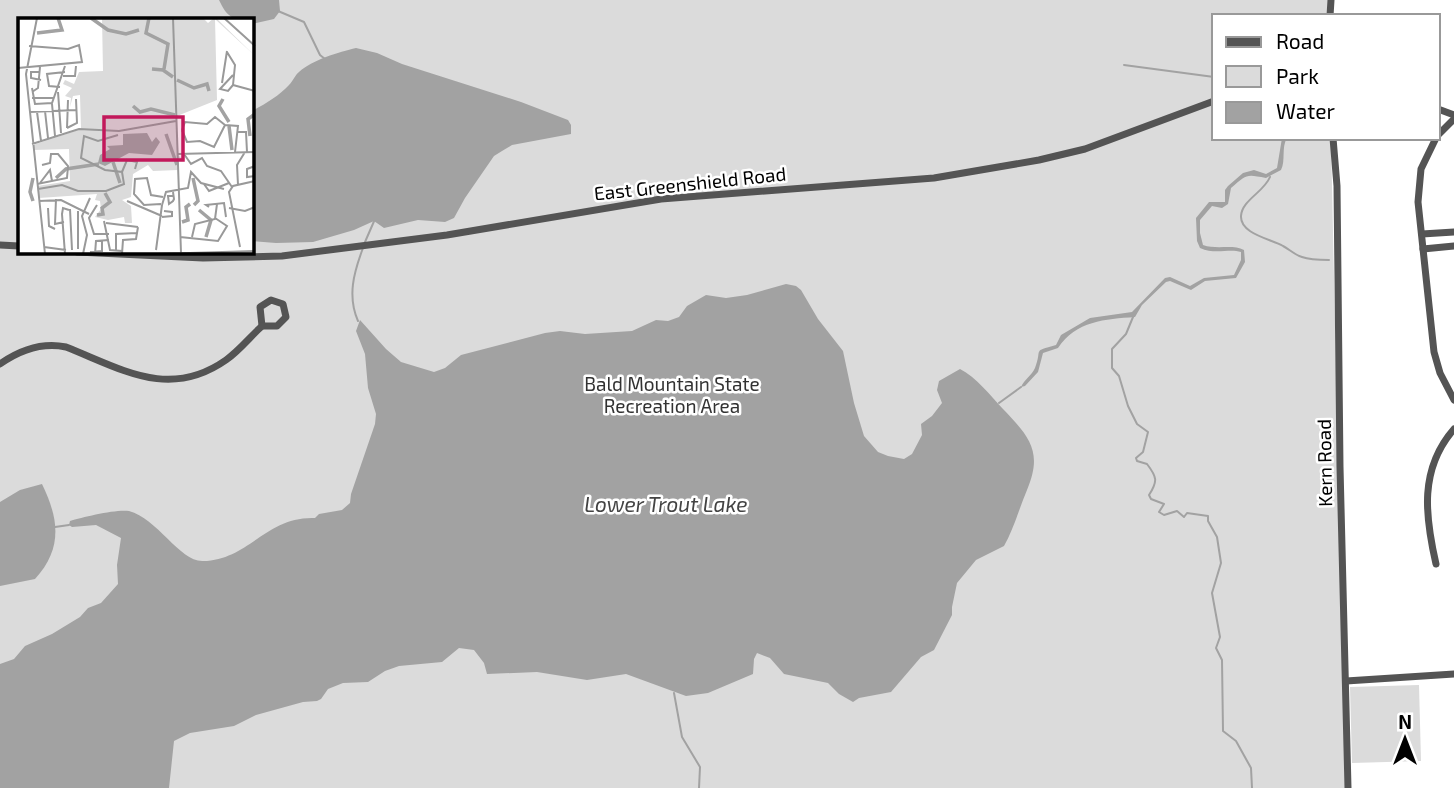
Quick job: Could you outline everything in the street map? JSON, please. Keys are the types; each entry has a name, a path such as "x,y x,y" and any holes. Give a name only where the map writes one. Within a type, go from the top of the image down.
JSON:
{"street":[{"name":"East Greenshield Road","path":"118,254 203,258 282,256 447,235 606,206 661,199 934,178 1039,160 1085,149 1212,102"},
{"path":"1440,133 1454,117"},
{"name":"Kern Road","path":"1333,140 1337,186 1340,467 1348,788"},
{"path":"1435,140 1426,156 1419,183 1423,249 1434,352 1440,373 1454,400"},
{"path":"1422,234 1454,232"},
{"path":"0,245 18,246"},
{"path":"1423,249 1454,246"},
{"path":"0,364 33,348 52,344 66,346 146,379 179,381 198,375 228,359 262,326 277,326 284,321 286,312 283,304 271,300 263,304 259,312 262,326"},
{"path":"1436,564 1426,517 1427,486 1438,453 1454,429"},
{"path":"1346,681 1454,674"}],"green space":[{"name":"Bald Mountain State Recreation Area","path":"0,0 1330,0 1330,14 1212,14 1212,140 1331,140 1345,788 0,788"},
{"path":"1419,685 1421,761 1352,763 1350,687"}],"water":[{"path":"219,0 279,0 280,11 274,19 254,24 254,18 235,18 225,11"},
{"path":"356,48 377,53 402,64 568,120 571,134 512,145 494,156 454,218 445,222 418,220 384,228 374,221 313,242 254,241 254,110 281,93 304,68 326,57"},
{"path":"1282,140 1286,140 1281,170 1266,178 1244,178 1231,188 1228,204 1222,208 1212,206 1200,220 1203,245 1244,250 1245,262 1236,278 1205,281 1191,290 1170,281 1166,282 1142,305 1135,317 1092,323 1073,332 1058,348 1043,353 1038,372 1021,387 1035,368 1040,350 1056,345 1061,335 1090,318 1132,312 1165,278 1170,277 1190,286 1204,278 1234,275 1241,260 1241,252 1200,248 1196,218 1209,202 1225,202 1225,190 1243,173 1254,170 1266,174 1277,168"},
{"name":"Lower Trout Lake","path":"786,284 801,290 818,319 843,351 864,436 878,452 904,459 912,454 922,435 921,424 932,416 942,403 937,390 939,381 960,369 983,387 1020,428 1034,455 1032,477 1004,546 976,560 957,583 952,615 934,650 921,657 891,692 859,698 853,702 839,694 828,683 784,674 770,658 757,653 753,674 708,693 686,696 626,674 587,680 537,672 487,674 484,663 474,650 459,648 442,662 399,666 368,682 343,683 328,689 317,701 303,702 256,715 234,726 190,733 174,741 169,788 0,788 0,664 14,659 25,646 52,634 80,617 88,608 101,603 118,584 117,565 121,538 96,525 72,527 69,525 70,521 108,512 129,511 149,522 186,555 203,561 233,554 283,524 342,510 350,503 376,414 368,388 365,354 356,331 360,320 401,362 434,372 445,368 461,355 545,333 632,331 656,320 668,321 679,317 687,306 706,295 726,298"},
{"path":"42,484 55,521 54,545 50,556 35,579 0,586 0,502 20,490"}],"waterway":[{"path":"278,11 304,22 320,55 325,59"},
{"path":"1124,65 1212,77"},
{"path":"1270,177 1242,210 1245,227 1299,256 1329,260"},
{"path":"365,242 375,219"},
{"path":"358,321 352,293 363,248"},
{"path":"1133,317 1126,334 1112,349 1112,368 1119,376 1128,406 1137,424 1148,432 1143,452 1136,458 1137,461 1147,464 1154,476 1154,486 1149,495 1151,499 1164,504 1159,512 1164,515 1177,511 1184,517 1187,513 1208,516 1217,537 1221,563 1212,593 1220,637 1216,648 1222,660 1223,731 1236,741 1251,768 1252,788"},
{"path":"999,403 1021,387"},
{"path":"55,527 69,525"},
{"path":"674,693 682,737 700,767 699,788"}]}
